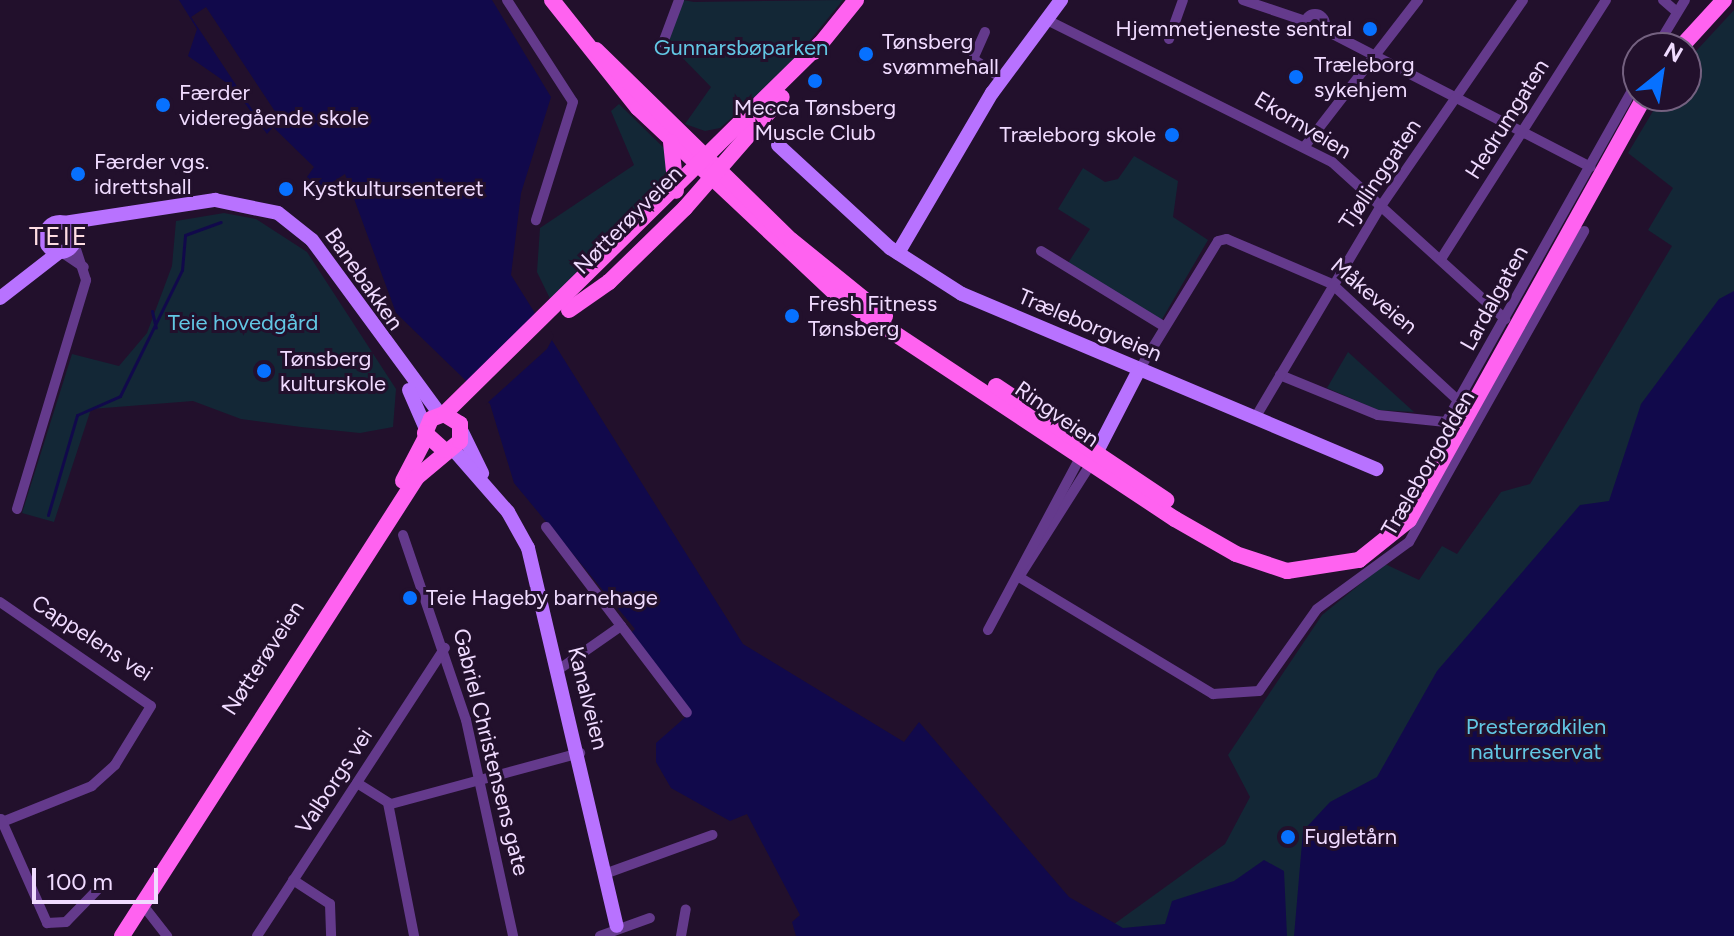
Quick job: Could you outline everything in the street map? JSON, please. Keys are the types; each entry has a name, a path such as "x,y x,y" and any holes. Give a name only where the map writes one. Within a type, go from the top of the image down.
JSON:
{"main road":[{"path":"552,0 589,45 710,168"},
{"path":"1695,32 1724,0"},
{"path":"710,168 820,44 852,3"},
{"path":"710,168 728,136 820,44"},
{"name":"Ringveien","path":"710,168 864,301 1223,547 1287,571 1328,570 1370,555 1403,528 1636,112"},
{"path":"710,168 742,124"},
{"path":"678,138 728,136"},
{"path":"676,191 678,138"},
{"name":"Nøtterøyveien","path":"560,314 676,191 710,168"},
{"name":"Nøtterøyveien","path":"560,314 609,282 685,208 710,168"},
{"name":"Nøtterøyveien","path":"560,314 710,168"},
{"name":"Ringveien","path":"710,168 734,201 838,296 1088,456"},
{"path":"685,208 734,201"},
{"path":"469,403 462,430 448,449 426,433 442,414 469,403 560,314"},
{"path":"442,414 462,430"},
{"name":"Nøtterøveien","path":"138,903 426,433"},
{"name":"Nøtterøveien","path":"138,903 417,477 448,449"},
{"path":"110,936 138,903"},
{"path":"122,936 138,903"}],"street":[{"path":"507,0 573,102 536,220"},
{"path":"663,43 679,0"},
{"path":"898,253 1001,78 1061,0"},
{"path":"1169,39 1183,0"},
{"path":"1243,0 1305,21 1316,14 1323,29 1377,52 1590,167"},
{"path":"1305,146 1418,0"},
{"name":"Tjøllinggaten","path":"1255,418 1381,206 1523,0"},
{"name":"Hedrumgaten","path":"1441,259 1606,0"},
{"path":"1663,0 1677,12"},
{"path":"1665,32 1685,0"},
{"name":"Ekornveien","path":"1045,19 1305,146 1381,206 1505,319"},
{"path":"985,32 972,56 1001,78"},
{"name":"Lardalgaten","path":"1280,375 1378,415 1438,426 1459,401 1622,109"},
{"name":"Træleborgveien","path":"778,145 898,253 981,304 1377,469"},
{"name":"Banebakken","path":"21,279 51,224 118,212 226,200 278,213 312,240 390,354 442,414"},
{"name":"Banebakken","path":"0,298 21,279 118,212"},
{"path":"17,509 84,290 84,267 67,246 64,223"},
{"name":"Træleborgodden","path":"1019,577 1213,694 1259,691 1317,609 1409,542 1584,231"},
{"path":"44,238 67,246"},
{"name":"Måkeveien","path":"1088,456 1218,241 1274,255 1332,284 1459,401"},
{"path":"1041,251 1165,327"},
{"name":"Banebakken","path":"390,354 426,433"},
{"name":"Kanalveien","path":"462,430 492,490 525,540 610,872 616,931"},
{"name":"Kanalveien","path":"448,449 492,490"},
{"path":"988,630 1088,456"},
{"path":"546,527 687,713"},
{"name":"Gabriel Christensens gate","path":"403,535 445,648 481,780 513,936"},
{"name":"Cappelens vei","path":"0,602 151,706 115,765 92,786 1,821"},
{"path":"558,670 621,626"},
{"name":"Valborgs vei","path":"257,936 445,648"},
{"path":"388,803 580,753"},
{"path":"357,783 388,803 414,936"},
{"path":"1,821 47,923 66,922 103,884"},
{"path":"610,872 712,835"},
{"path":"293,880 330,904 331,936"},
{"path":"138,903 167,936"},
{"path":"681,936 686,909"},
{"path":"600,936 650,918"}],"green space":[{"name":"Gunnarsbøparken","path":"683,0 843,0 784,72 720,128 705,131 685,124 711,87 668,43"},
{"name":"Presterødkilen naturreservat","path":"1734,10 1734,936 1121,936 1110,927 1225,844 1250,797 1228,755 1322,615 1385,564 1419,580 1442,546 1457,554 1501,492 1530,484 1672,246 1648,230 1673,188 1628,153 1652,112 1702,112 1702,45"},
{"path":"619,104 666,150 671,181 554,307 537,272 540,228 634,165 611,111"},
{"path":"1134,156 1178,181 1173,217 1208,240 1161,321 1068,263 1090,229 1058,209 1083,168 1105,182 1118,179"},
{"name":"Teie hovedgård","path":"224,213 256,219 307,252 396,389 393,427 360,433 301,427 241,419 193,401 91,409 54,522 22,513 72,354 119,366 147,333 172,266 176,221"},
{"path":"1348,352 1414,412 1378,410 1327,388"}],"shaded area":[{"path":"179,0 492,0 551,97 521,193 511,275 743,644 904,742 919,722 1069,897 1123,928 1165,924 1172,901 1234,881 1264,860 1284,871 1287,936 796,936 792,922 800,915 747,814 730,821 671,788 656,762 656,743 689,714 628,636 635,629 514,483 490,404 396,313 345,174 322,189 307,177 314,167 273,127 267,134 234,88 188,56 197,29","holes":["206,7 280,119 266,130 191,17"]},
{"name":"Presterødkilen naturreservat","path":"1734,291 1734,936 1294,936 1303,831 1330,802 1377,777 1437,671 1580,505 1609,501 1641,404 1719,299"}],"pier":[{"path":"540,314 554,336 547,349 485,405 467,387"}],"waterway":[{"path":"48,515 77,415 120,396 182,270 185,235 221,222"},
{"path":"152,311 156,328"}],"place":[{"name":"Hjemmetjeneste sentral","path":"1370,29"},
{"name":"Tønsberg svømmehall","path":"866,54"},
{"name":"Træleborg sykehjem","path":"1296,77"},
{"name":"Mecca Tønsberg Muscle Club","path":"815,81"},
{"name":"Færder videregående skole","path":"163,105"},
{"name":"Træleborg skole","path":"1172,135"},
{"name":"Færder vgs. idrettshall","path":"78,174"},
{"name":"Kystkultursenteret","path":"286,189"},
{"name":"Fresh Fitness Tønsberg","path":"792,316"},
{"name":"Tønsberg kulturskole","path":"264,371"},
{"name":"Teie Hageby barnehage","path":"410,598"},
{"name":"Fugletårn","path":"1288,837"}],"district":[{"name":"TEIE","path":"59,237"}]}
